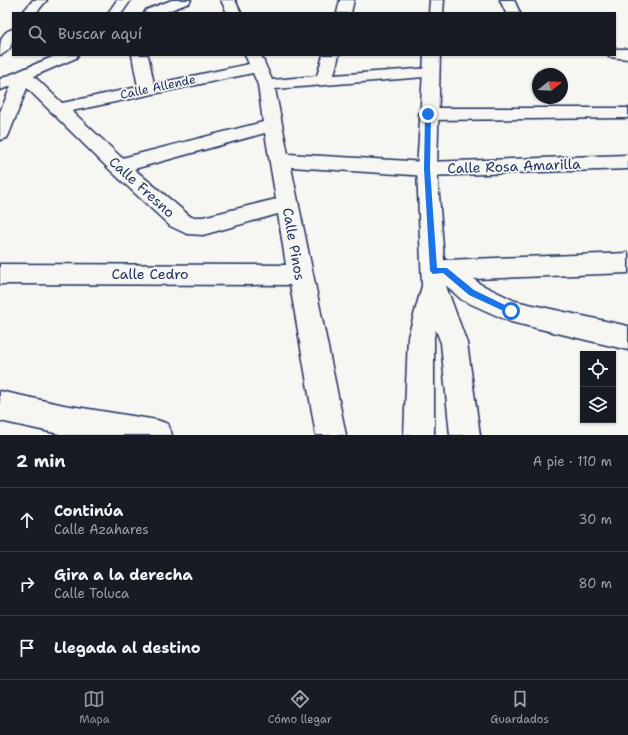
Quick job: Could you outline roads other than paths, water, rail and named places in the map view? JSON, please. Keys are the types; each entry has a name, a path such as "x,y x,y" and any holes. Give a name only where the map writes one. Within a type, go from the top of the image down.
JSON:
{"street":[{"path":"30,12 40,0"},
{"path":"116,12 124,0"},
{"path":"154,12 184,0"},
{"path":"228,0 234,12"},
{"path":"344,12 347,0"},
{"path":"436,12 437,0"},
{"path":"507,0 513,12"},
{"path":"0,50 12,34"},
{"path":"616,54 628,54"},
{"path":"0,85 68,56"},
{"path":"140,56 147,89"},
{"path":"324,80 331,56"},
{"path":"259,69 324,80 431,64 427,169 438,276 454,343 465,435"},
{"name":"Calle Allende","path":"58,109 147,89 259,69"},
{"name":"Calle Pinos","path":"259,69 280,160 300,275 331,435"},
{"path":"0,134 24,76"},
{"name":"Calle Fresno","path":"24,76 118,166 178,220 187,225 203,226 287,204"},
{"path":"428,114 628,113"},
{"path":"118,166 273,125"},
{"name":"Calle Rosa Amarilla","path":"280,160 427,169 628,162"},
{"path":"438,276 628,263"},
{"name":"Calle Cedro","path":"0,274 300,275"},
{"path":"438,276 511,311 628,338"},
{"path":"419,435 421,336 438,276"},
{"path":"0,406 64,427 158,435"}]}
